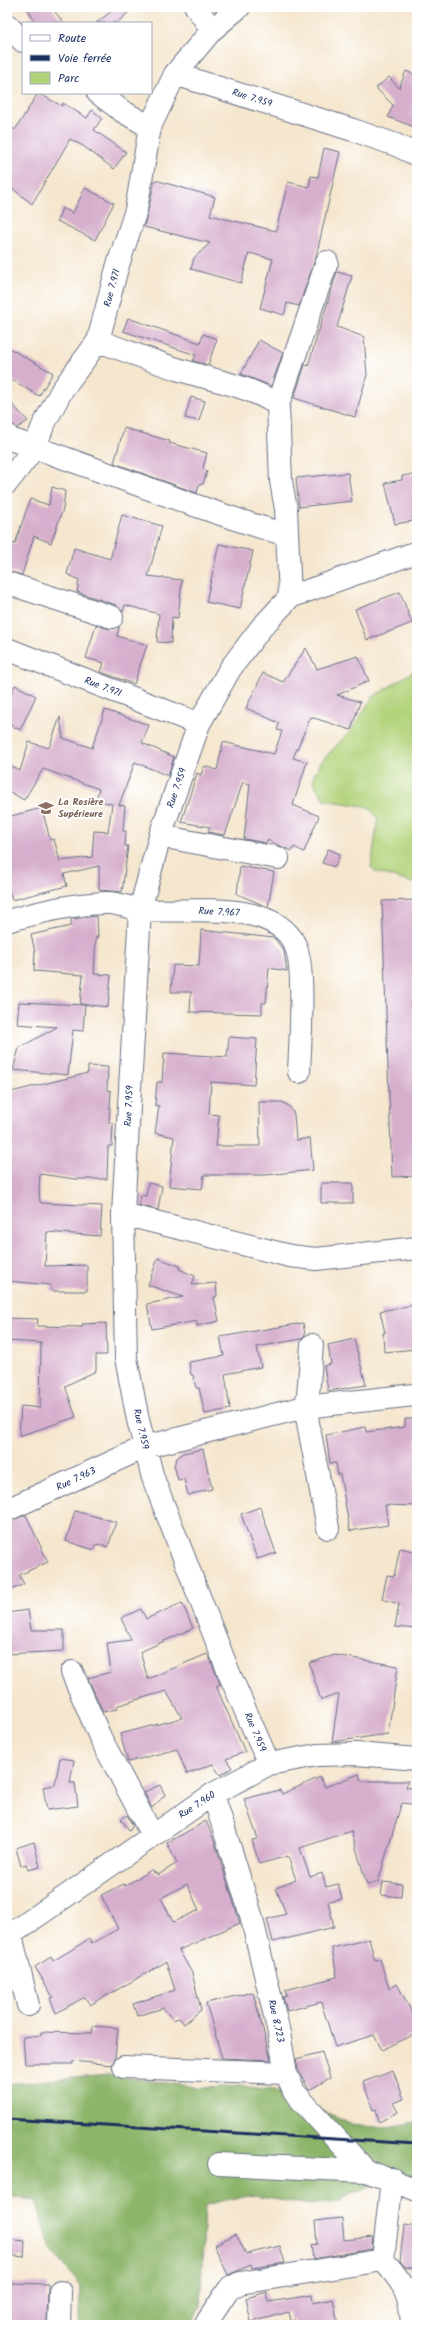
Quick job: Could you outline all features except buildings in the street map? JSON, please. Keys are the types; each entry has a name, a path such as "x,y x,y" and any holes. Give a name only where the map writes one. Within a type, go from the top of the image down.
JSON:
{"street":[{"path":"196,7 212,30"},
{"path":"175,74 212,30 239,7"},
{"path":"7,25 22,40"},
{"name":"Rue 7.971","path":"7,483 35,447 43,426 62,390 98,341 117,268 136,210 150,127 175,74"},
{"name":"Rue 7.959","path":"175,74 353,130 396,145 417,155"},
{"path":"99,94 122,111 150,127"},
{"path":"290,597 286,509 281,481 278,405 327,262"},
{"path":"98,341 252,392 266,397 278,405"},
{"path":"7,435 10,439 228,517 287,535"},
{"name":"Rue 7.959","path":"269,1764 229,1673 153,1478 126,1358 123,1214 140,910 160,836 199,724 230,669 261,628 290,597 417,552"},
{"path":"7,583 112,617"},
{"name":"Rue 7.971","path":"7,649 199,724"},
{"path":"160,836 278,858"},
{"name":"Rue 7.967","path":"7,920 56,908 107,902 140,910 247,914 270,920 286,932 296,945 299,961 301,1010 299,1072"},
{"path":"123,1214 283,1255 316,1260 417,1248"},
{"path":"312,1345 308,1396 304,1408 328,1528"},
{"name":"Rue 7.963","path":"7,1510 145,1447 304,1408 414,1395"},
{"path":"72,1672 109,1756 152,1835"},
{"name":"Rue 7.960","path":"9,1936 213,1794 269,1764 317,1755 356,1754 417,1759"},
{"name":"Rue 8.723","path":"213,1794 251,1915 279,2033 286,2073 294,2092 366,2171"},
{"path":"9,1936 28,2005"},
{"path":"124,2067 286,2073"},
{"path":"219,2164 366,2171 392,2179 417,2190"},
{"path":"392,2179 383,2260 400,2279 411,2301 412,2325"},
{"path":"205,2325 229,2289 240,2283 383,2260"},
{"path":"59,2325 60,2292"}],"green space":[{"path":"417,669 417,884 376,872 371,867 378,819 369,807 325,800 313,782 314,775 321,762 351,730 373,697"},
{"path":"108,2075 204,2088 242,2086 272,2090 287,2094 349,2124 387,2127 417,2122 417,2180 379,2185 351,2193 339,2201 310,2205 248,2195 205,2205 200,2306 191,2325 78,2325 81,2287 51,2248 35,2200 7,2196 7,2084"}],"railway":[{"path":"7,2119 417,2144"}],"place":[{"name":"La Rosière Supérieure","path":"46,808"}]}
